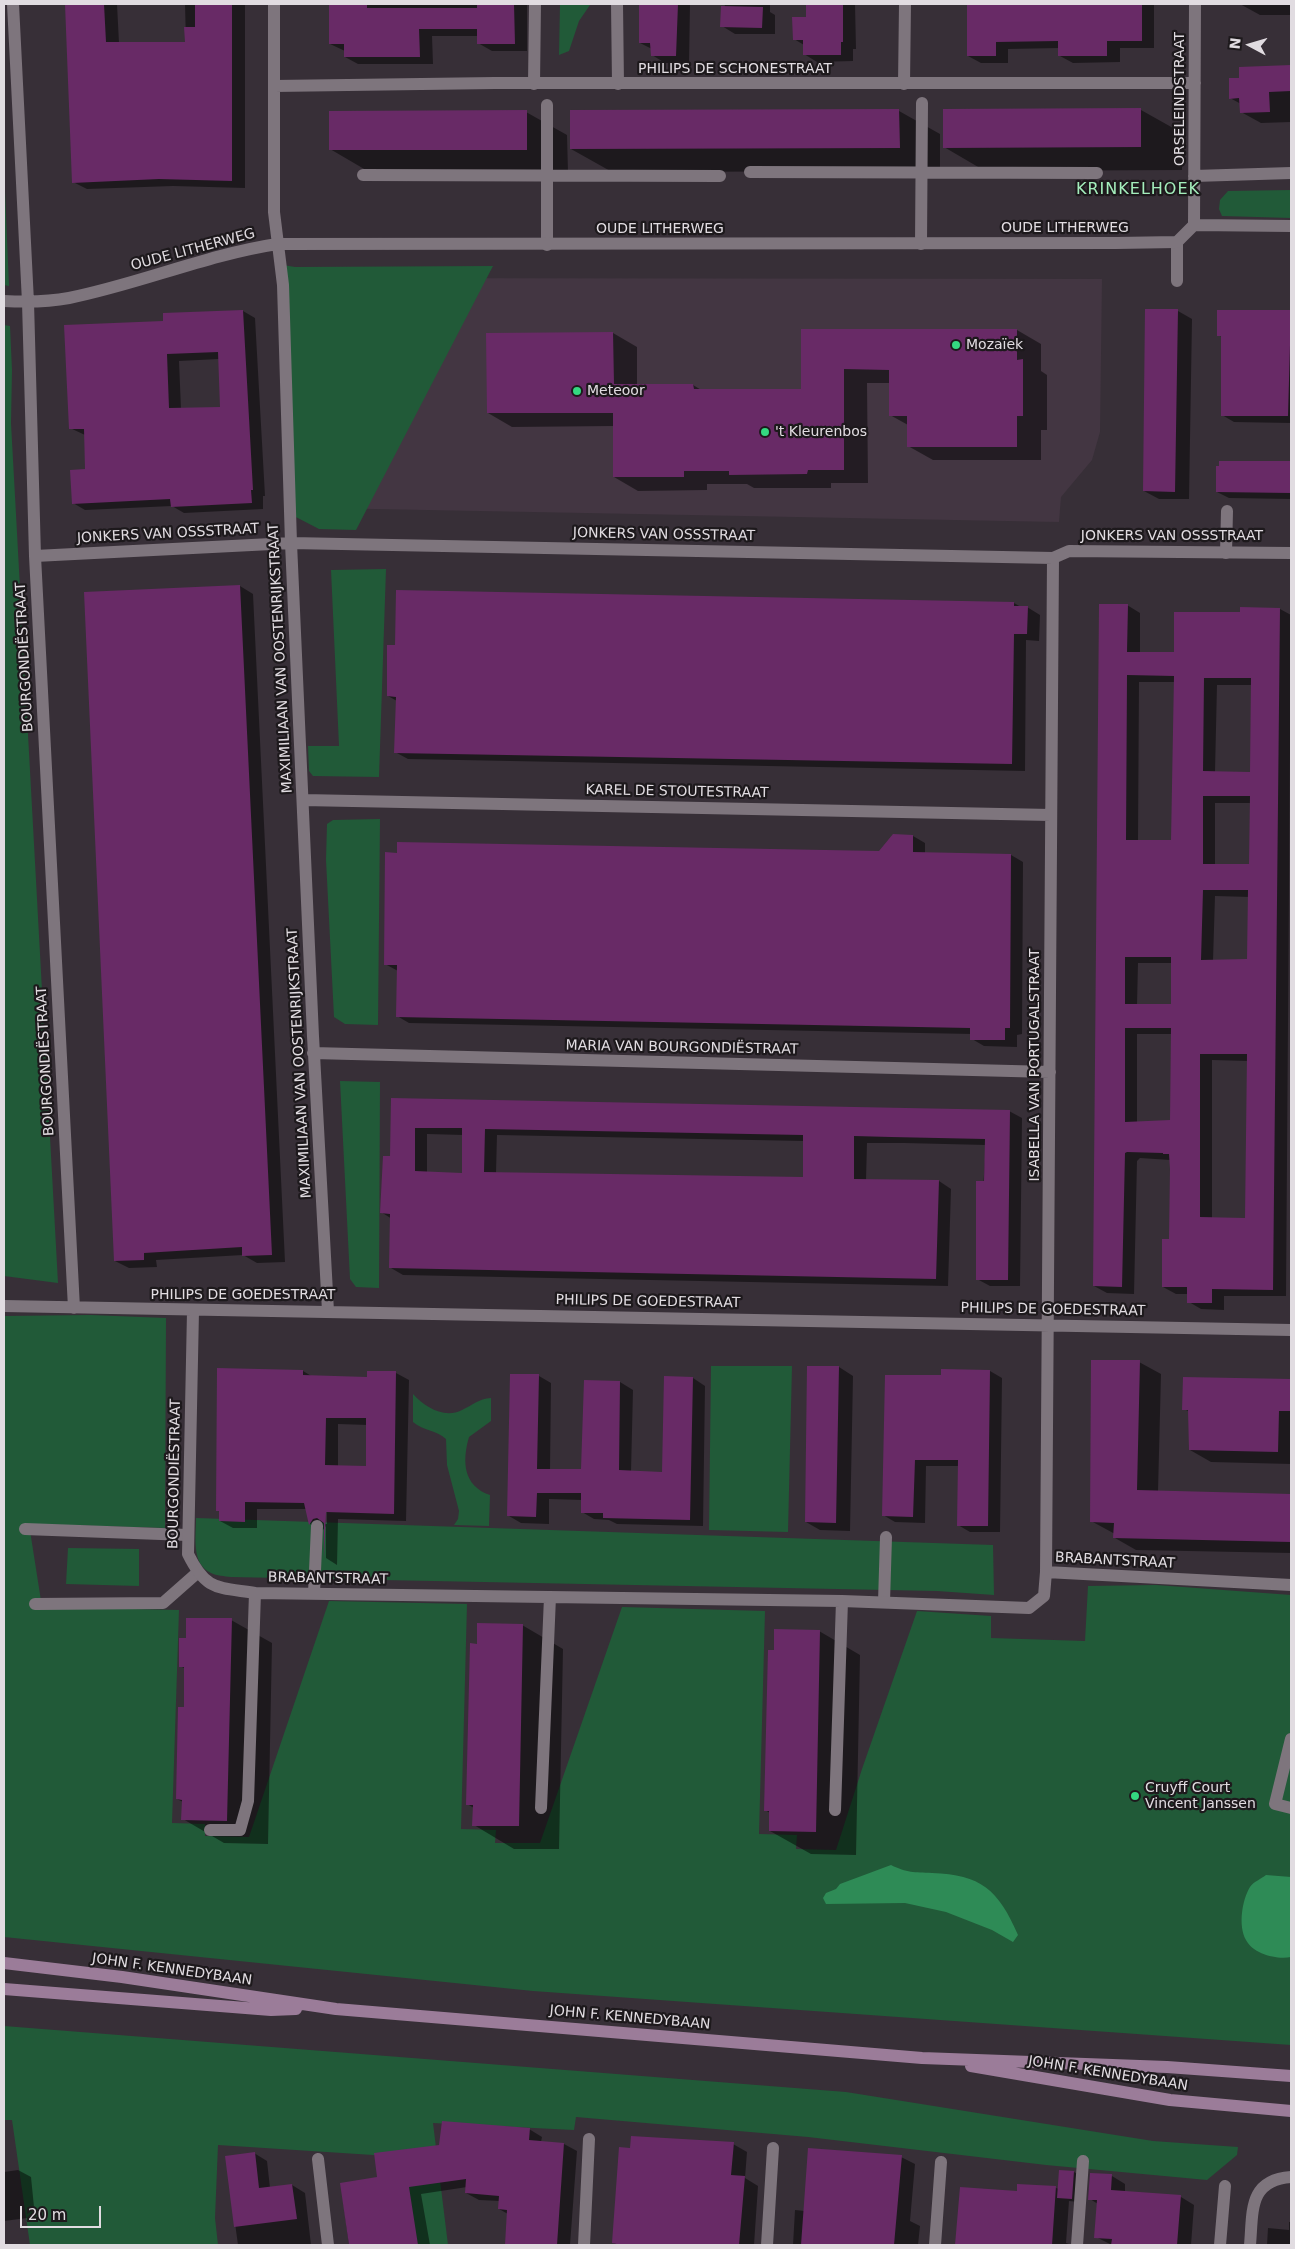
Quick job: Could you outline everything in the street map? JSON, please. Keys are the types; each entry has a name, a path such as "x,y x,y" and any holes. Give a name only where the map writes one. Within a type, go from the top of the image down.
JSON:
{"main road":[{"name":"JOHN F. KENNEDYBAAN","path":"4,1963 122,1977 336,2009 922,2058 1167,2067 1291,2076"},
{"name":"JOHN F. KENNEDYBAAN","path":"4,1989 271,2010 336,2009"},
{"name":"JOHN F. KENNEDYBAAN","path":"922,2058 1170,2100 1291,2111"}],"street":[{"name":"BOURGONDIËSTRAAT","path":"13,4 28,302 35,556 74,1308"},
{"name":"MAXIMILIAAN VAN OOSTENRIJKSTRAAT","path":"274,4 274,212 283,285 291,542 313,1053 328,1311"},
{"path":"534,84 535,4"},
{"path":"617,4 618,84"},
{"path":"904,84 905,4"},
{"name":"ORSELEINDSTRAAT","path":"1194,225 1195,4"},
{"name":"PHILIPS DE SCHONESTRAAT","path":"274,86 1195,83"},
{"path":"921,244 922,103"},
{"path":"547,105 548,245"},
{"path":"750,172 1097,173"},
{"path":"1194,176 1291,173"},
{"path":"363,175 720,176"},
{"path":"1177,281 1177,242 1194,225 1291,226"},
{"name":"OUDE LITHERWEG","path":"4,301 28,302 68,298 158,275 245,249 277,244 548,245 1177,242"},
{"path":"1226,553 1227,511"},
{"name":"JONKERS VAN OSSSTRAAT","path":"35,556 291,542 1053,558 1069,551 1291,552"},
{"name":"ISABELLA VAN PORTUGALSTRAAT","path":"1046,1572 1053,558"},
{"name":"KAREL DE STOUTESTRAAT","path":"303,800 1051,815"},
{"name":"MARIA VAN BOURGONDIËSTRAAT","path":"313,1053 1050,1072"},
{"name":"PHILIPS DE GOEDESTRAAT","path":"4,1306 1291,1330"},
{"name":"BOURGONDIËSTRAAT","path":"193,1311 188,1554 197,1573"},
{"path":"314,1593 317,1526"},
{"path":"25,1529 188,1535"},
{"path":"884,1602 886,1537"},
{"name":"BRABANTSTRAAT","path":"210,1830 240,1830 248,1801 255,1593 842,1601 1029,1608 1044,1596 1046,1572 1291,1585"},
{"path":"36,1604 163,1603 197,1573 214,1587 255,1593"},
{"path":"541,1808 550,1596"},
{"path":"835,1810 842,1601"},
{"path":"1291,1739 1275,1804 1291,1808"},
{"path":"584,2245 589,2139"},
{"path":"767,2245 773,2148"},
{"path":"318,2159 328,2245"},
{"path":"1076,2245 1083,2161"},
{"path":"935,2245 940,2162"},
{"path":"1250,2245 1254,2201 1264,2186 1281,2178 1291,2177"},
{"path":"1220,2245 1225,2186"}],"shaded area":[{"path":"560,4 590,5 579,21 569,51 559,55"},
{"path":"4,167 9,286 4,285"},
{"path":"1291,190 1291,218 1222,216 1219,209 1220,200 1228,191"},
{"path":"283,265 295,267 493,266 356,530 319,529 292,515"},
{"path":"310,278 1102,279 1100,432 1092,460 1061,497 1059,522 321,508"},
{"path":"4,325 10,326 12,370 11,423 58,1283 4,1276"},
{"path":"386,569 379,777 313,776 309,771 308,746 339,746 331,570"},
{"path":"380,819 378,1025 345,1024 334,1017 326,860 327,824 333,820"},
{"path":"340,1081 380,1082 379,1288 356,1287 350,1279"},
{"path":"91,1315 166,1318 165,1528 29,1524 42,1607 179,1610 172,1823 205,1824 205,1836 249,1837 329,1601 467,1604 461,1829 496,1830 495,1843 540,1843 622,1607 765,1611 759,1834 797,1835 796,1849 836,1850 917,1611 991,1616 991,1638 1085,1641 1088,1586 1156,1585 1291,1595 1291,2045 533,1991 4,1937 4,1316"},
{"path":"711,1366 792,1366 788,1532 709,1530"},
{"path":"413,1394 429,1407 448,1413 462,1410 479,1401 491,1398 491,1421 469,1437 465,1464 474,1486 490,1495 489,1526 454,1525 458,1519 459,1511 447,1465 446,1439 413,1422"},
{"path":"196,1518 993,1545 994,1595 937,1591 231,1577 211,1573 200,1563 195,1541"},
{"path":"68,1548 139,1549 139,1586 66,1584"},
{"path":"891,1865 906,1871 949,1874 975,1881 995,1896 1003,1906 1018,1935 1013,1942 992,1930 946,1912 905,1903 826,1904 823,1898 826,1893 836,1889 840,1884"},
{"path":"1266,1875 1291,1877 1291,1957 1272,1957 1254,1949 1246,1940 1242,1928 1242,1913 1247,1892 1253,1884"},
{"path":"4,2026 846,2092 1153,2141 1238,2147 1237,2155 1207,2180 1046,2165 808,2137 576,2117 574,2130 433,2123 448,2245 417,2245 404,2157 218,2145 215,2218 218,2245 30,2245 12,2120 4,2120"}],"building":[{"path":"65,4 104,4 106,42 185,42 184,27 195,27 195,4 232,4 232,181 159,179 72,183"},
{"path":"329,4 367,4 367,8 477,8 477,4 514,4 515,44 477,44 477,29 419,29 420,57 344,57 344,44 329,44"},
{"path":"639,4 678,4 676,56 651,56 650,43 639,43"},
{"path":"806,4 843,4 841,55 803,55 803,40 793,40 792,17 806,17"},
{"path":"967,4 1142,4 1142,41 1107,41 1107,56 1058,56 1058,41 996,42 996,56 967,56"},
{"path":"721,6 763,7 762,28 720,27"},
{"path":"1291,65 1291,91 1269,92 1270,112 1240,113 1239,98 1229,99 1229,78 1239,78 1239,67"},
{"path":"1141,108 1141,147 943,148 943,109"},
{"path":"899,109 900,148 570,149 570,110"},
{"path":"527,110 527,150 329,150 329,111"},
{"path":"1145,309 1178,309 1175,492 1143,491"},
{"path":"243,310 253,490 251,490 252,503 171,507 170,499 72,504 70,470 85,469 84,429 69,429 64,325 163,321 163,313","holes":["218,352 220,407 169,408 167,354"]},
{"path":"1217,310 1291,310 1288,416 1221,416 1221,336 1217,336"},
{"path":"801,329 1017,329 1017,360 1023,359 1023,416 1017,416 1017,447 907,447 907,416 889,416 889,370 844,369 844,470 808,470 807,474 729,475 729,471 684,471 684,477 613,477 613,413 487,413 486,333 613,332 614,384 693,384 694,389 801,389"},
{"path":"1219,461 1291,461 1291,493 1216,492 1216,466 1219,466"},
{"path":"240,585 272,1255 242,1256 242,1247 144,1253 144,1260 114,1261 84,592"},
{"path":"396,590 1014,602 1014,606 1028,606 1027,634 1014,634 1012,764 394,753 396,697 387,696 387,645 395,645"},
{"path":"1099,604 1128,604 1127,652 1174,652 1174,612 1240,612 1240,607 1280,608 1273,1290 1212,1289 1212,1303 1187,1303 1187,1287 1162,1287 1162,1239 1169,1239 1169,1154 1127,1152 1125,1153 1122,1287 1093,1286","holes":["1127,675 1174,676 1171,840 1126,840","1204,678 1251,678 1250,772 1203,771","1203,796 1250,796 1249,864 1203,864","1203,890 1248,890 1247,959 1201,960","1125,957 1171,957 1171,1004 1125,1004","1125,1028 1171,1028 1170,1120 1125,1122","1200,1054 1247,1054 1245,1218 1200,1217"]},
{"path":"893,834 913,835 913,852 1011,854 1010,1028 1005,1028 1005,1040 970,1040 970,1028 396,1017 397,965 384,965 385,852 397,853 397,842 879,851"},
{"path":"391,1098 1010,1110 1008,1280 976,1280 976,1181 984,1181 985,1139 854,1136 854,1179 939,1180 936,1279 389,1268 390,1214 380,1213 383,1156 390,1156","holes":["415,1128 462,1128 462,1173 415,1171","485,1129 803,1135 803,1177 484,1172"]},
{"path":"1091,1360 1140,1360 1137,1490 1291,1494 1291,1542 1113,1538 1114,1523 1090,1522"},
{"path":"807,1366 839,1366 836,1523 805,1522"},
{"path":"217,1368 303,1370 303,1375 367,1377 367,1371 396,1371 394,1514 326,1512 324,1559 324,1523 317,1518 313,1519 309,1525 304,1503 245,1502 245,1522 219,1521 219,1511 216,1511","holes":["326,1418 366,1418 366,1466 325,1465"]},
{"path":"941,1369 990,1370 988,1526 957,1526 958,1460 915,1460 913,1517 882,1516 885,1375 941,1375"},
{"path":"510,1374 539,1374 537,1469 581,1469 584,1380 620,1381 619,1470 662,1472 664,1376 693,1377 690,1520 603,1518 603,1513 581,1513 581,1493 537,1493 536,1517 507,1516"},
{"path":"1183,1377 1291,1379 1291,1411 1279,1411 1278,1452 1189,1450 1188,1410 1182,1410"},
{"path":"186,1618 232,1618 227,1821 181,1820 182,1800 176,1799 178,1707 184,1707 184,1667 179,1667 179,1638 186,1638"},
{"path":"477,1623 523,1624 519,1826 472,1826 473,1805 466,1805 470,1643 477,1644"},
{"path":"774,1629 820,1630 816,1832 769,1831 769,1811 764,1811 768,1650 774,1650"},
{"path":"442,2121 530,2128 529,2140 564,2143 557,2245 505,2245 507,2210 498,2209 499,2196 465,2193 466,2179 409,2187 418,2245 349,2245 340,2183 377,2177 374,2153 439,2145"},
{"path":"631,2136 734,2142 731,2175 745,2176 739,2245 621,2245 612,2243 619,2147 630,2148"},
{"path":"808,2148 902,2155 894,2245 801,2245"},
{"path":"255,2152 259,2188 292,2184 297,2219 234,2227 225,2156"},
{"path":"1059,2170 1074,2171 1072,2199 1057,2198"},
{"path":"1090,2173 1112,2174 1111,2190 1181,2195 1177,2245 1111,2245 1112,2239 1094,2238 1097,2200 1088,2200"},
{"path":"1017,2184 1056,2186 1052,2245 955,2245 960,2187 1017,2191"}],"place":[{"name":"Mozaïek","path":"956,345"},
{"name":"Meteoor","path":"577,391"},
{"name":"'t Kleurenbos","path":"765,432"},
{"name":"Cruyff Court Vincent Janssen","path":"1135,1796"}],"district":[{"name":"KRINKELHOEK","path":"1138,190"}]}
